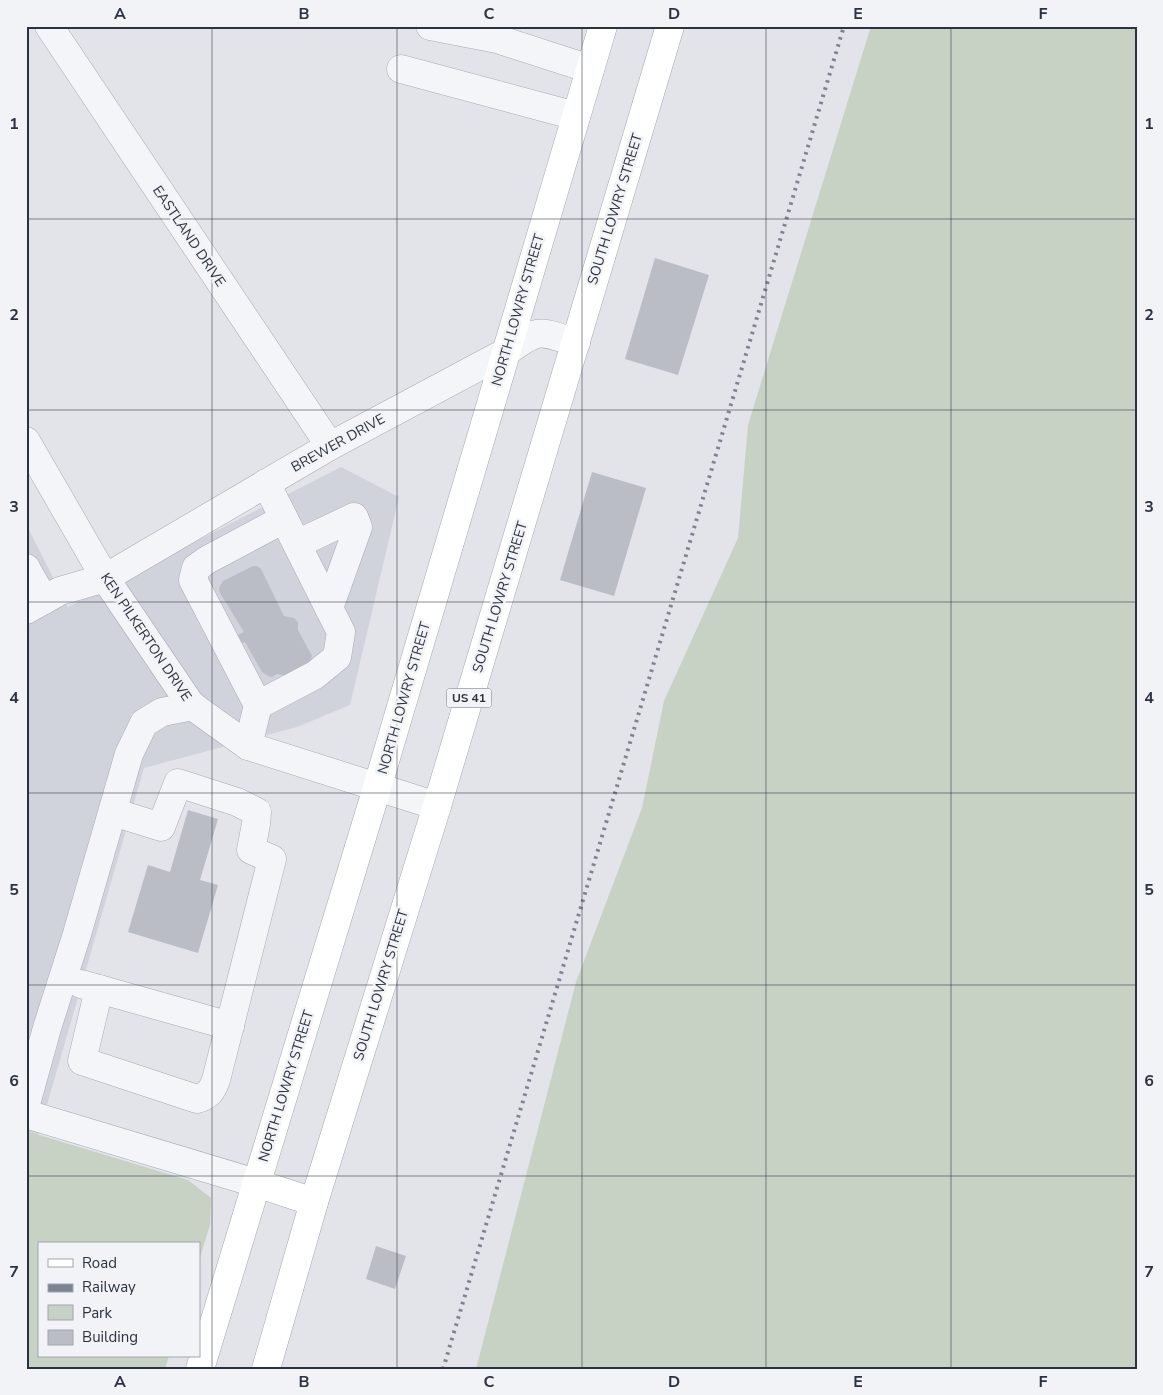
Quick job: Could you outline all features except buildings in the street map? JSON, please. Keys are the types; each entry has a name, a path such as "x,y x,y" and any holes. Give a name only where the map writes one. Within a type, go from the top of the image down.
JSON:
{"main road":[{"name":"NORTH LOWRY STREET","path":"200,1369 377,788 603,26"},
{"name":"SOUTH LOWRY STREET","path":"266,1369 314,1202 437,806 670,26"},
{"path":"256,1183 314,1202"}],"street":[{"name":"EASTLAND DRIVE","path":"49,26 330,446"},
{"path":"430,26 499,33 590,69"},
{"path":"401,69 576,116"},
{"name":"BREWER DRIVE","path":"35,605 60,592 106,578 330,446 506,352 526,337 543,332 576,342"},
{"name":"KEN PILKERTON DRIVE","path":"26,441 106,578 193,706 248,746 437,806"},
{"path":"258,705 315,674 337,657 341,632 266,483"},
{"path":"297,544 354,517 358,527 329,608"},
{"path":"248,746 258,705 193,580 196,568 207,560 284,519"},
{"path":"26,568 35,605"},
{"path":"26,1104 129,754 144,723 162,712 193,706"},
{"path":"100,989 82,1061 197,1099 206,1097 212,1088 230,1026 272,859 251,850 257,812 236,802 178,783 162,828 112,812"},
{"path":"63,979 230,1026"},
{"path":"26,1114 256,1183"}],"shaded area":[{"path":"341,467 399,497 350,705 297,727 144,768 36,1143 26,1140 26,524 68,607"}],"green space":[{"path":"871,26 1137,26 1137,1369 476,1369 576,982 642,808 664,701 738,538 748,425"},
{"path":"26,1131 188,1180 211,1198 210,1225 200,1258 200,1242 38,1242 38,1358 168,1358 165,1369 26,1369"}],"railway":[{"path":"443,1369 844,26"}]}
